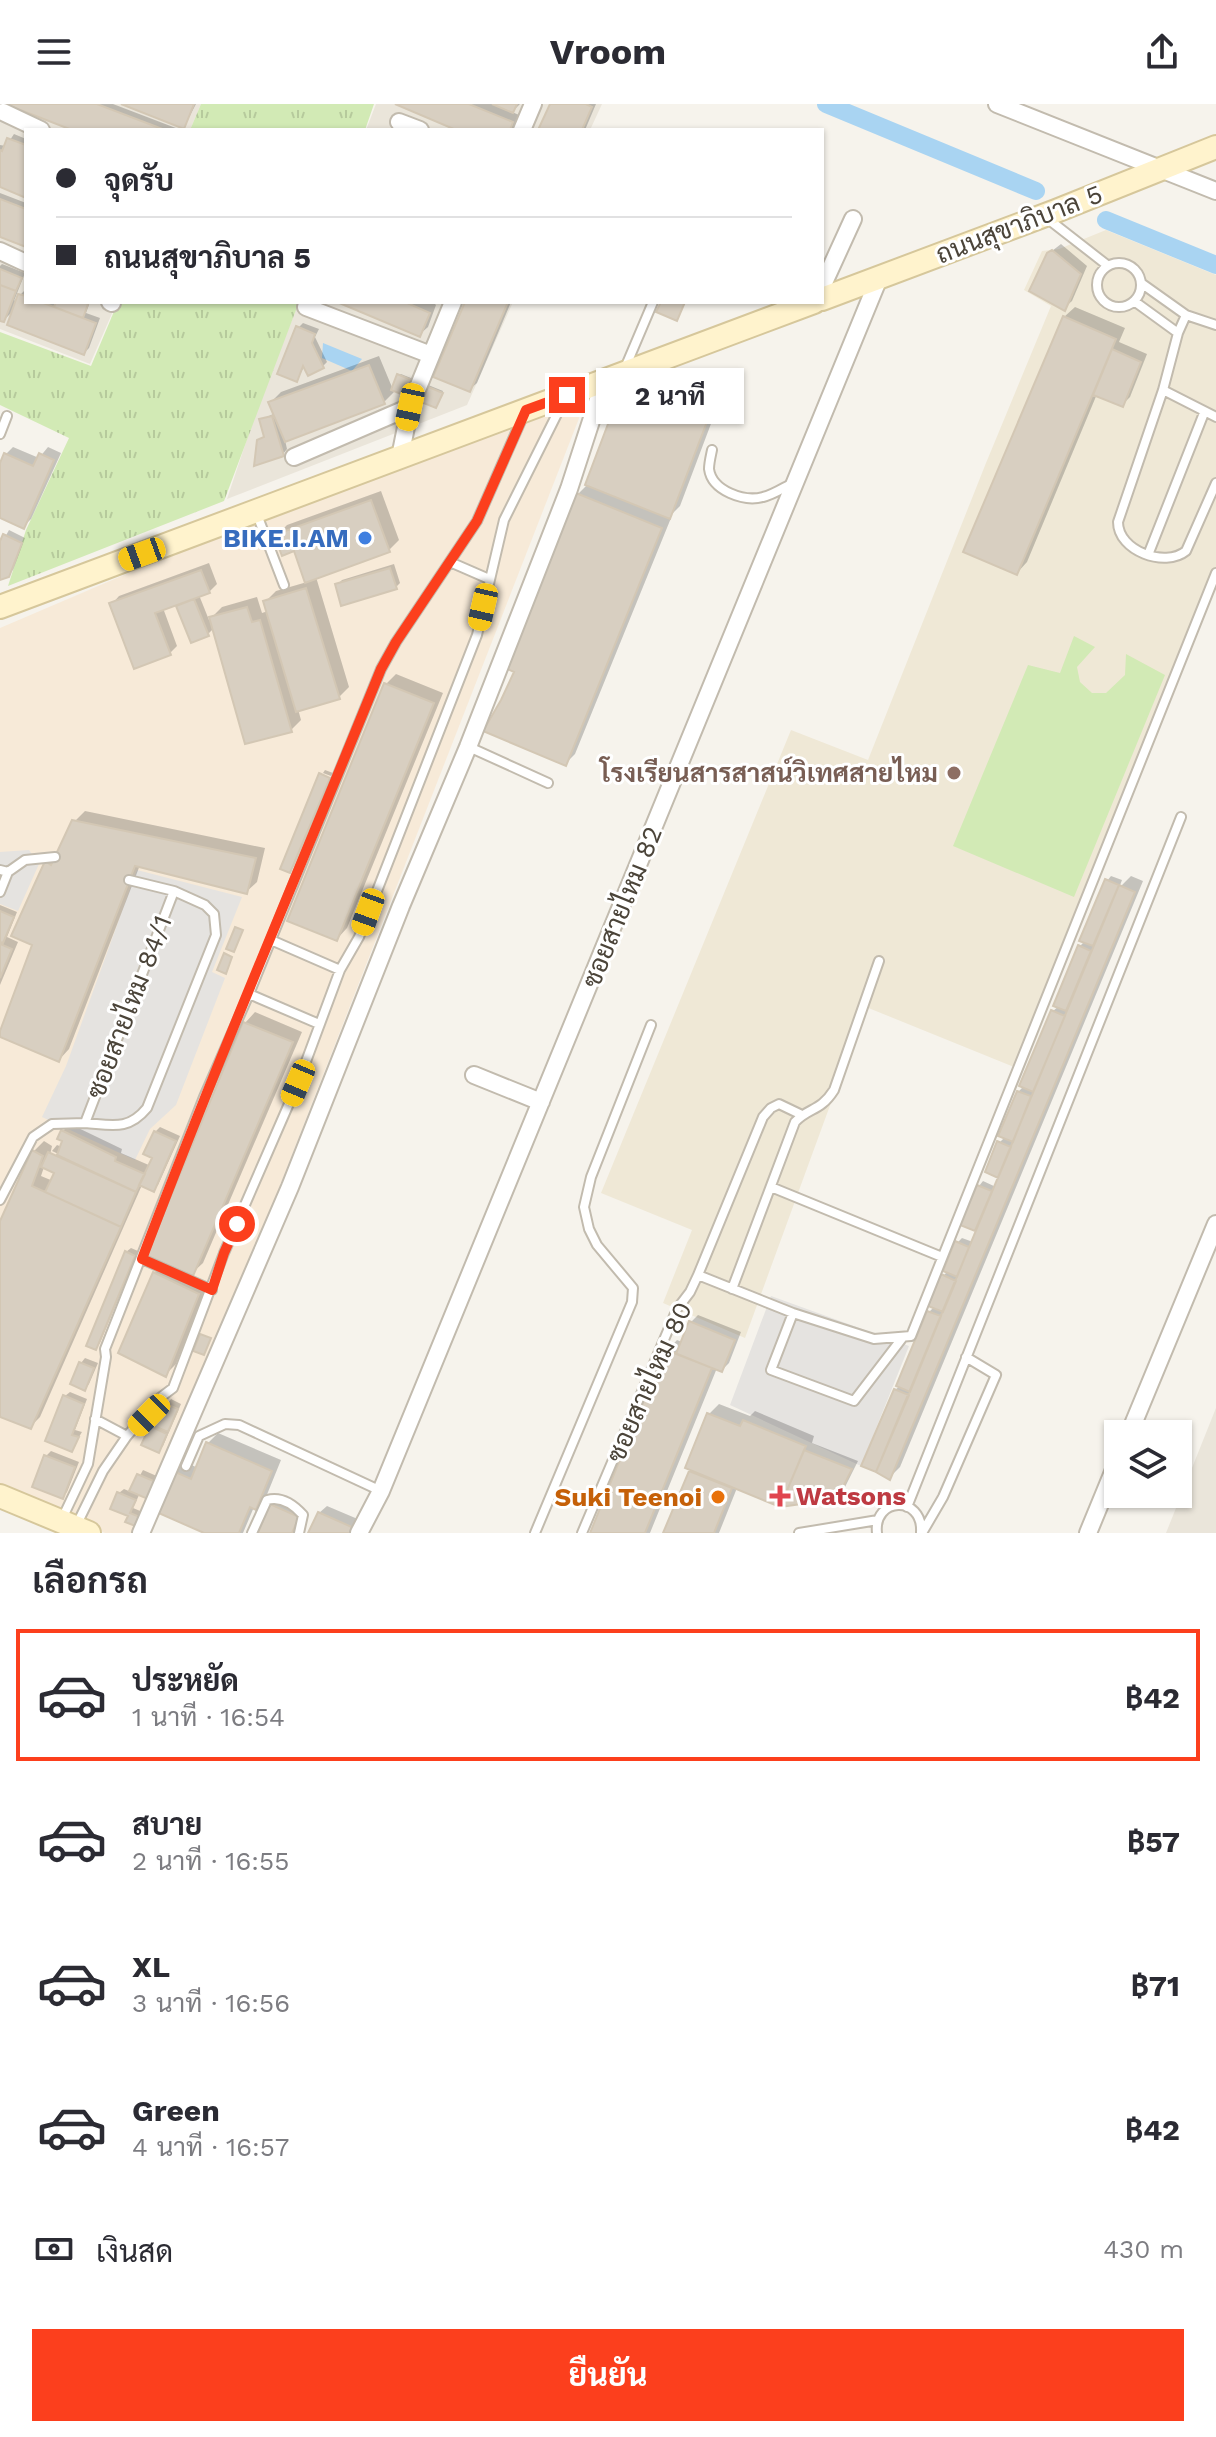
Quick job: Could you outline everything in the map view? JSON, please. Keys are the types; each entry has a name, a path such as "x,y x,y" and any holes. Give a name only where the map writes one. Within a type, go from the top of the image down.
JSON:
{"main road":[{"name":"ถนนสุขาภิบาล 5","path":"824,298 1050,214 1216,147"},
{"path":"0,607 809,304"},
{"path":"0,1496 75,1529"}],"street":[{"path":"523,128 533,104"},
{"path":"997,104 1216,191"},
{"path":"2,111 37,128"},
{"path":"399,122 415,128"},
{"path":"824,283 853,219"},
{"path":"0,251 24,262"},
{"name":"ซอยสายไหม 82","path":"359,1533 381,1491 879,278"},
{"path":"400,457 410,407 452,304"},
{"path":"306,307 431,355"},
{"path":"141,1533 290,1187 613,377"},
{"path":"294,457 410,407"},
{"path":"474,1075 541,1102"},
{"path":"1135,1420 1216,1224"},
{"path":"1088,1533 1104,1494"}],"lane":[{"path":"1050,214 1107,265"},
{"path":"1141,283 1134,301 1128,305 1113,306 1097,291 1097,276 1107,265 1121,262 1135,269 1141,283 1186,315 1216,325"},
{"path":"1134,301 1178,333"},
{"path":"613,377 652,304"},
{"path":"1186,315 1118,522 1118,533 1123,541 1148,555 1177,558 1186,551 1216,483"},
{"path":"1163,390 1216,417"},
{"path":"75,1529 103,1471 127,1436 149,1415 161,1397 173,1388 224,1253 298,1083 340,970 359,937 450,706 477,635 504,520 567,395"},
{"path":"75,1529 105,1349 204,1097 381,669 477,521 526,410"},
{"path":"1148,555 1204,413"},
{"path":"0,434 7,416"},
{"path":"712,450 709,470 715,483 728,493 762,497 797,481"},
{"path":"255,511 284,585"},
{"path":"450,562 489,579"},
{"path":"698,1275 793,1313 874,1339 911,1336 1216,573"},
{"path":"468,747 548,783"},
{"path":"907,1507 1181,817"},
{"path":"0,892 4,871 25,860 55,857"},
{"name":"ซอยสายไหม 84/1","path":"0,1200 33,1137 52,1124 118,1125 135,1121 147,1108 216,935 214,914 205,905 174,891 129,880"},
{"name":"ซอยสายไหม 84/1","path":"85,1123 174,891"},
{"path":"271,940 340,970"},
{"path":"732,1289 795,1122 826,1103 834,1090 879,961"},
{"path":"249,994 319,1024"},
{"path":"535,1533 632,1302 633,1288 597,1245 584,1207 591,1177 651,1025"},
{"name":"ซอยสายไหม 80","path":"582,1533 677,1309 698,1275 763,1117 779,1104 802,1115"},
{"path":"771,1187 942,1257"},
{"path":"142,1259 212,1290"},
{"path":"793,1313 771,1370 854,1401 903,1337"},
{"path":"921,1533 943,1497 996,1375 966,1357"},
{"path":"95,1419 127,1436"},
{"path":"186,1466 199,1436 225,1424 239,1425 381,1491"},
{"path":"252,1533 267,1500 275,1498 295,1506 303,1515 299,1533"},
{"path":"877,1533 878,1520 887,1509 900,1505 918,1515 921,1533"},
{"path":"799,1533 878,1520"}],"shaded area":[{"path":"0,104 201,104 191,128 24,128 24,304 116,304 90,364 0,329"},
{"path":"376,104 602,104 591,128 367,128"},
{"name":"โรงเรียนสารสาสน์วิเทศสายไหม","path":"1106,230 1216,275 1216,571 1014,1067 866,1007 745,1338 663,1303 692,1230 601,1193 791,730 868,760 1051,306 1024,290 1042,251 1059,249"},
{"path":"298,304 512,304 467,405 227,499 257,409"},
{"path":"592,385 221,1337 139,1533 105,1533 0,1486 0,628 400,457"},
{"path":"29,850 39,864 18,911 0,904 0,852"},
{"path":"137,870 242,897 212,972 225,978 176,1105 150,1129 135,1160 42,1117 66,1066"},
{"path":"771,1296 909,1346 861,1466 730,1405"},
{"path":"1216,1408 1216,1533 1166,1533 1176,1508 1192,1508 1192,1468"}],"green space":[{"path":"201,104 374,104 366,128 191,128"},
{"path":"117,304 298,304 224,501 8,586 26,530 69,438 0,405 0,332 91,366"},
{"path":"1074,636 1095,647 1077,667 1080,682 1092,693 1106,693 1125,675 1126,654 1165,675 1074,897 953,846 1028,665 1060,673"}],"water":[{"path":"323,343 362,359 352,371 322,358"}],"building":[{"path":"97,104 160,128 67,128 10,106"},
{"path":"121,104 194,104 184,128"},
{"path":"395,104 469,104 513,122 511,128 451,128"},
{"path":"492,104 517,104 513,113"},
{"path":"550,104 586,104 592,107 583,128 539,128"},
{"path":"7,138 24,144 24,197 0,187 2,151"},
{"path":"0,199 24,208 24,246 0,237"},
{"path":"1052,250 1081,274 1065,311 1029,291 1047,253"},
{"path":"0,269 22,278 16,291 0,285"},
{"path":"0,285 16,291 4,322 0,321"},
{"path":"18,294 24,296 24,304 46,304 96,323 84,355 7,325"},
{"path":"55,304 88,304 83,318 54,307"},
{"path":"342,304 410,304 430,313 420,337"},
{"path":"464,304 507,304 470,392 433,377"},
{"path":"660,304 684,304 677,321 656,312"},
{"path":"1063,316 1116,339 1017,575 963,552"},
{"path":"296,326 315,334 312,343 324,368 308,376 303,366 297,382 277,374"},
{"path":"1112,349 1141,362 1123,407 1093,395"},
{"path":"369,365 385,404 285,442 268,402"},
{"path":"397,374 443,393 436,408 391,390"},
{"path":"724,377 670,519 585,485 611,416"},
{"path":"272,416 284,456 254,466 257,440 264,437 259,419"},
{"path":"4,453 33,466 39,453 54,460 24,529 0,518 0,463"},
{"path":"576,493 662,528 566,766 483,731 514,672 503,667"},
{"path":"371,500 390,552 305,583 294,551 282,556 274,535"},
{"path":"3,534 22,543 9,577 0,580 0,541"},
{"path":"390,568 397,589 341,606 335,584"},
{"path":"201,570 210,593 155,613 171,655 134,669 109,603"},
{"path":"306,588 340,699 296,712 263,601"},
{"path":"194,599 209,636 191,643 176,606"},
{"path":"247,607 252,622 260,620 292,732 245,744 209,617"},
{"path":"384,683 434,703 337,941 287,921"},
{"path":"319,773 330,778 290,873 280,869"},
{"path":"72,820 256,858 247,894 135,866 59,1062 0,1037 0,1031 32,945 11,936 45,861 51,865"},
{"path":"1105,879 1119,885 1093,946 1079,941"},
{"path":"1119,885 1135,892 890,1480 876,1472"},
{"path":"0,911 14,917 3,943 0,942"},
{"path":"235,927 243,930 234,952 226,949"},
{"path":"0,944 12,949 0,978"},
{"path":"1078,945 1091,951 1066,1011 1053,1006"},
{"path":"224,953 232,957 226,974 217,970"},
{"path":"1051,1010 1065,1016 1033,1092 1019,1086"},
{"path":"243,1022 293,1042 193,1276 146,1256"},
{"path":"1017,1091 1031,1096 1013,1142 998,1136"},
{"path":"61,1130 116,1157 115,1161 145,1174 136,1192 57,1155 62,1141 57,1139"},
{"path":"154,1131 176,1141 154,1192 139,1185 152,1158 143,1154"},
{"path":"997,1141 1011,1147 998,1178 985,1172"},
{"path":"32,1150 43,1156 32,1186 121,1227 31,1429 0,1417 0,1221"},
{"path":"48,1152 136,1192 121,1227 45,1192 54,1173 41,1167"},
{"path":"977,1185 992,1191 975,1231 960,1225"},
{"path":"955,1241 969,1247 957,1277 943,1271"},
{"path":"125,1251 135,1256 96,1350 86,1346"},
{"path":"153,1272 199,1294 166,1377 118,1353"},
{"path":"941,1274 956,1281 943,1312 928,1306"},
{"path":"927,1311 941,1316 910,1392 896,1386"},
{"path":"689,1321 735,1340 722,1372 676,1354"},
{"path":"200,1334 211,1338 204,1355 193,1351"},
{"path":"665,1349 712,1368 645,1533 590,1533"},
{"path":"79,1362 94,1368 85,1391 70,1384"},
{"path":"894,1389 909,1395 876,1472 861,1466"},
{"path":"63,1395 84,1404 72,1435 79,1437 72,1452 45,1441"},
{"path":"164,1403 178,1409 168,1432 154,1426"},
{"path":"707,1413 740,1426 743,1420 806,1446 780,1507 685,1468"},
{"path":"150,1426 167,1434 159,1453 141,1445"},
{"path":"206,1442 272,1471 256,1510 250,1507 239,1533 204,1533 154,1511 171,1470 191,1479"},
{"path":"804,1450 852,1469 837,1499 780,1507"},
{"path":"44,1455 75,1467 63,1499 32,1487"},
{"path":"689,1471 732,1488 714,1533 663,1533"},
{"path":"137,1474 156,1482 148,1499 129,1491"},
{"path":"117,1492 136,1500 130,1513 142,1518 138,1527 125,1522 128,1516 110,1509"},
{"path":"270,1504 299,1517 292,1533 258,1533"},
{"path":"318,1512 354,1528 351,1533 308,1533"}],"waterway":[{"path":"826,104 1036,191"},
{"path":"1106,220 1216,265"}],"place":[{"name":"BIKE.I.AM","path":"365,538"},
{"name":"โรงเรียนสารสาสน์วิเทศสายไหม","path":"954,773"},
{"name":"Watsons","path":"780,1496"},
{"name":"Suki Teenoi","path":"718,1497"}],"route":[{"path":"237,1224 212,1290 142,1259 204,1097 381,669 477,521 526,410 567,395"}]}
